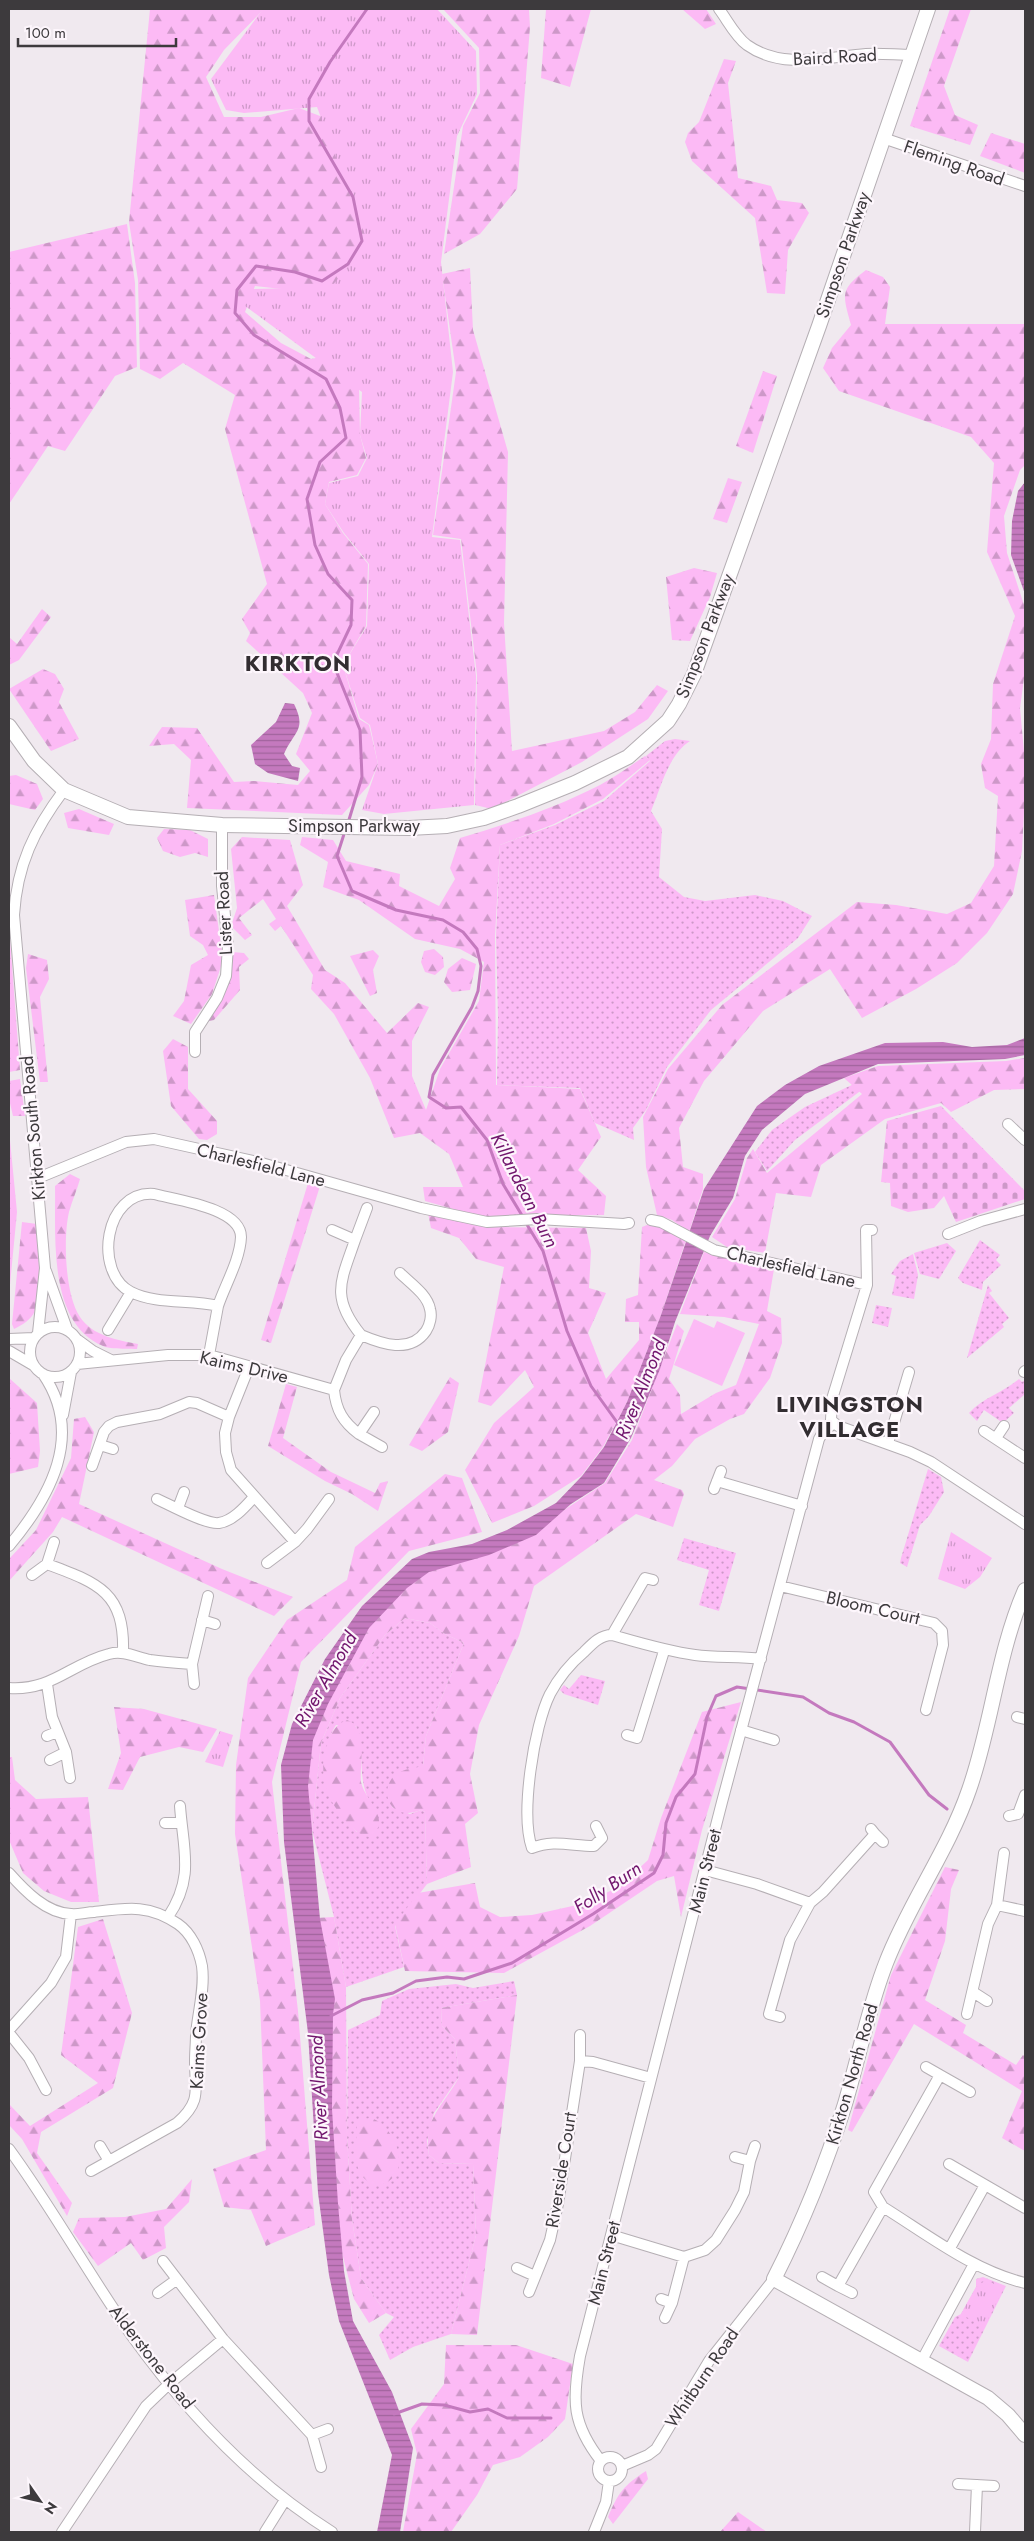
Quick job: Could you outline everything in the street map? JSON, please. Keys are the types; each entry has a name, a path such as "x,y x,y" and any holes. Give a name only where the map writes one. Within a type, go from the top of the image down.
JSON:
{"main road":[{"name":"Simpson Parkway","path":"9,726 34,761 64,790 128,817 222,825 409,828 447,826 484,818 576,783 628,757 668,721 694,674 819,326 928,9"},
{"name":"Kirkton North Road","path":"774,2279 804,2219 830,2150 886,1962 906,1916 954,1828 970,1789 1012,1623 1025,1590"},
{"path":"774,2279 988,2398 1008,2414 1025,2434"}],"street":[{"name":"Baird Road","path":"719,9 738,37 748,45 780,59 808,60 869,54 912,55"},
{"name":"Fleming Road","path":"883,138 1025,186"},
{"name":"Kirkton South Road","path":"36,1336 45,1268 14,915 16,888 22,864 34,837 64,790"},
{"name":"Lister Road","path":"195,1052 195,1032 217,998 226,976 228,946 222,886 222,825"},
{"path":"1008,1124 1025,1140"},
{"name":"Charlesfield Lane","path":"38,1178 126,1142 154,1140 258,1162 422,1208 487,1222 538,1219 628,1223"},
{"path":"209,1356 218,1306 241,1238 237,1224 220,1212 154,1194 143,1193 126,1200 113,1222 108,1256 112,1273 131,1292 142,1296 218,1306"},
{"path":"367,1208 344,1272 340,1293 347,1315 361,1335 388,1344 402,1346 419,1339 427,1330 431,1318 430,1308 420,1292 400,1273"},
{"path":"948,1234 980,1221 1025,1209"},
{"name":"Charlesfield Lane","path":"651,1220 661,1222 714,1250 867,1285"},
{"path":"332,1230 355,1240"},
{"path":"872,1230 866,1230 867,1285 829,1414 834,1423 888,1443 940,1467 1025,1524"},
{"name":"Kirkton South Road","path":"45,1268 67,1329"},
{"path":"108,1330 131,1292"},
{"path":"9,1339 36,1336 51,1327 67,1329 93,1351 111,1360"},
{"path":"361,1335 346,1360 334,1390 339,1413 346,1425 382,1448"},
{"path":"33,1365 30,1350 36,1336"},
{"path":"9,1546 43,1502 57,1468 62,1418 74,1368 81,1351 78,1340"},
{"path":"9,1351 33,1365 43,1374 58,1401 62,1418"},
{"name":"Kaims Drive","path":"74,1368 111,1360 168,1355 209,1356 334,1390"},
{"path":"249,1367 229,1418 226,1433 226,1452 231,1470 295,1542"},
{"path":"43,1374 58,1377 74,1368"},
{"path":"888,1443 909,1372"},
{"path":"92,1466 109,1426 173,1410 189,1402 197,1403 229,1418"},
{"path":"359,1434 374,1412"},
{"name":"Main Street","path":"601,2461 580,2428 575,2411 574,2387 580,2356 741,1730 819,1439 823,1432 834,1423"},
{"path":"996,1438 1004,1426"},
{"path":"984,1431 1025,1458"},
{"path":"100,1445 113,1449"},
{"path":"721,1470 715,1485 802,1506"},
{"path":"178,1508 184,1492"},
{"path":"157,1499 215,1523 221,1522 244,1508 254,1497"},
{"path":"267,1563 295,1542 329,1499"},
{"path":"32,1575 47,1564 54,1542"},
{"path":"47,1564 94,1583 109,1596 121,1618 123,1653"},
{"path":"612,1635 645,1578 653,1580"},
{"name":"Bloom Court","path":"780,1586 934,1623 942,1631 943,1645 926,1710"},
{"path":"194,1684 192,1664 208,1596"},
{"path":"202,1620 215,1624"},
{"path":"596,1826 602,1838 594,1846 558,1842 544,1843 532,1852 528,1817 535,1747 551,1691 580,1655 595,1641 605,1635 612,1635 664,1651 698,1656 739,1656 761,1659"},
{"path":"627,1735 637,1738 664,1651"},
{"path":"9,1688 20,1689 47,1684 88,1662 110,1654 123,1653 148,1659 192,1664"},
{"path":"47,1684 57,1732 66,1752 70,1778"},
{"path":"741,1730 774,1740"},
{"path":"47,1736 57,1732"},
{"path":"50,1760 66,1752"},
{"path":"1009,1816 1018,1814 1025,1795"},
{"path":"168,1917 181,1893 187,1862 180,1806"},
{"path":"165,1823 181,1823"},
{"path":"780,2017 768,2018 790,1940 810,1903 823,1892 873,1832 884,1842"},
{"path":"967,2014 988,1924 997,1905 1004,1853"},
{"path":"705,1870 758,1884 810,1903"},
{"path":"9,1873 37,1900 71,1914 66,1957 51,1983 9,2031 29,2058 46,2090"},
{"path":"997,1905 1025,1910"},
{"name":"Kaims Grove","path":"71,1914 144,1908 168,1917 190,1936 199,1954 202,1967 195,2061 197,2091 195,2102 190,2112 178,2123 91,2171"},
{"path":"973,1992 987,2001"},
{"name":"Riverside Court","path":"529,2292 550,2240 558,2204 580,2061 580,2035"},
{"path":"580,2061 592,2062 651,2078"},
{"path":"926,2067 970,2092"},
{"path":"940,2075 874,2192 883,2208 974,2264 994,2274 1025,2283"},
{"path":"100,2146 109,2161"},
{"path":"611,2235 684,2257 705,2250 725,2228 744,2192 755,2146"},
{"name":"Alderstone Road","path":"9,2149 128,2330 169,2384 216,2436 285,2500 332,2532"},
{"path":"735,2157 750,2161"},
{"path":"949,2164 1025,2208"},
{"path":"950,2248 985,2185"},
{"path":"838,2286 883,2208"},
{"path":"665,2318 672,2303 684,2257"},
{"path":"162,2261 223,2339 312,2436 321,2466"},
{"path":"922,2360 974,2264"},
{"path":"517,2268 535,2276"},
{"path":"822,2277 852,2293"},
{"name":"Whitburn Road","path":"622,2466 648,2455 656,2449 709,2361 774,2279"},
{"path":"158,2293 176,2280"},
{"path":"661,2299 672,2303"},
{"path":"62,2532 146,2406 223,2339"},
{"path":"312,2436 328,2429"},
{"path":"607,2457 614,2458 622,2466 621,2473 616,2479 609,2482 598,2474 598,2466 607,2457"},
{"path":"596,2532 606,2502 609,2482"},
{"path":"958,2484 994,2486"},
{"path":"975,2532 976,2485"},
{"path":"264,2532 285,2500"}],"green space":[{"path":"150,9 264,9 224,50 206,77 224,117 261,117 299,108 328,119 380,244 362,280 317,293 255,286 245,312 281,343 311,359 333,354 359,385 360,435 366,458 357,475 329,482 325,504 343,533 368,564 366,626 343,665 359,719 369,725 378,764 369,785 342,815 187,808 191,760 174,744 149,746 162,727 197,728 234,782 254,781 298,785 310,771 296,754 312,713 303,693 246,641 250,633 242,619 267,584 225,429 235,395 183,363 160,379 140,369 138,280 129,222"},
{"path":"263,9 437,9 476,51 477,94 457,136 441,262 453,372 432,537 460,540 476,676 474,805 384,814 362,810 378,764 370,725 360,718 343,665 367,626 369,564 344,533 325,504 329,483 358,476 367,458 360,435 362,392 245,306 252,289 331,287 368,243 317,107 244,113 226,110 211,79"},
{"path":"443,9 529,9 530,27 517,189 480,234 444,254 463,126 480,93 479,48"},
{"path":"546,9 591,9 570,87 541,78"},
{"path":"682,9 706,9 716,24 705,29"},
{"path":"950,9 971,9 944,86 955,115 978,125 970,145 910,126"},
{"path":"724,59 736,61 728,83 738,178 771,186 777,200 802,203 809,213 788,250 785,294 767,293 755,218 692,161 685,142 688,133 699,122"},
{"path":"991,133 1025,144 1025,173 980,156"},
{"path":"127,224 135,283 137,367 115,376 65,451 48,446 9,504 9,252"},
{"path":"470,268 473,330 508,452 504,623 512,751 604,731 635,712 657,685 668,691 648,719 582,762 492,809 475,805 477,675 461,539 433,535 456,372 442,274"},
{"path":"866,270 883,277 890,287 885,324 1025,324 1025,465 1020,470 1004,516 1007,553 1025,608 1025,671 1020,708 1025,763 1022,851 1013,894 987,933 957,963 916,989 862,1018 830,969 763,1011 704,1081 679,1128 683,1167 703,1174 703,1189 689,1232 672,1220 657,1215 646,1167 643,1117 668,1069 722,1005 857,902 896,905 947,914 971,903 994,866 998,796 985,788 981,764 991,739 993,684 1015,616 987,552 994,463 971,437 839,391 823,368 832,348 851,325 845,300 847,288"},
{"path":"763,371 777,376 753,453 736,446"},
{"path":"728,478 742,482 727,523 713,519"},
{"path":"694,568 717,573 710,597 690,641 672,640 666,577"},
{"path":"42,609 51,617 19,660 9,665 9,637 17,644"},
{"path":"43,669 55,674 64,689 59,702 79,739 51,751 9,689"},
{"path":"675,739 690,741 682,747 671,763 651,811 662,829 659,877 684,897 705,901 755,895 783,901 812,916 798,938 711,1010 667,1067 646,1110 633,1128 634,1140 595,1123 580,1088 497,1085 496,936 500,845 555,825 604,801 650,761 646,756 665,741"},
{"path":"645,756 650,760 603,799 554,824 500,845 495,936 496,1085 580,1089 601,1137 578,1170 606,1196 604,1215 478,1216 425,1201 423,1187 463,1187 449,1154 420,1133 394,1138 370,1078 334,1014 311,989 313,975 281,926 275,931 269,924 276,919 263,899 239,918 252,935 245,940 231,926 237,908 231,849 242,837 290,840 303,885 287,906 325,970 345,983 387,1033 418,1003 429,1007 412,1041 412,1076 426,1110 440,1069 479,1001 484,962 460,949 415,939 359,900 323,887 328,862 300,845 302,837 333,840 346,861 400,874 399,886 439,906 455,879 450,868 460,838 566,801 606,782"},
{"path":"16,775 37,784 43,799 35,810 9,804 9,776"},
{"path":"79,809 114,824 109,835 68,828 64,813"},
{"path":"164,829 190,830 208,839 208,857 195,853 180,857 163,851 157,838"},
{"path":"214,895 223,960 212,994 191,1024 173,1016 184,1001 191,965 208,955 203,945 190,936 185,900"},
{"path":"9,927 20,1070 9,1072"},
{"path":"434,949 443,957 444,967 435,975 425,972 421,962 424,951"},
{"path":"373,950 379,956 373,970 377,993 370,996 350,956"},
{"path":"232,952 244,953 249,959 239,967 240,990 214,1020 209,1021 209,1017 221,999 227,985 231,969"},
{"path":"28,954 47,960 49,979 40,997 48,1082 40,1082 26,968"},
{"path":"462,958 476,964 470,990 452,992 444,982 448,969"},
{"path":"173,1039 188,1047 188,1089 217,1121 217,1134 207,1140 199,1139 171,1106 163,1051"},
{"path":"1025,1058 1025,1089 994,1090 951,1112 941,1103 885,1119 821,1165 811,1197 776,1193 765,1253 727,1247 712,1237 735,1199 747,1158 753,1149 767,1173 862,1094 844,1078 878,1066 1006,1061"},
{"path":"20,1079 25,1116 13,1116 9,1099 9,1081"},
{"path":"856,1083 863,1089 795,1140 767,1171 755,1152 772,1130 805,1107"},
{"path":"941,1106 1025,1191 1025,1199 956,1222 944,1196 934,1208 908,1212 891,1206 890,1183 881,1182 887,1121"},
{"path":"9,1130 17,1212 9,1295"},
{"path":"70,1174 80,1179 69,1212 66,1236 68,1281 75,1307 80,1317 92,1329 106,1336 138,1344 137,1349 103,1346 85,1335 72,1318 63,1298 58,1276 56,1252 55,1186"},
{"path":"308,1183 320,1186 271,1343 261,1340"},
{"path":"428,1213 496,1227 586,1228 591,1251 589,1288 606,1293 588,1333 606,1379 639,1340 639,1322 625,1322 626,1299 638,1295 642,1227 652,1223 686,1240 661,1315 627,1402 603,1447 581,1476 534,1506 492,1523 465,1470 494,1423 534,1387 525,1370 491,1406 478,1402 504,1267 476,1259 459,1238 431,1228"},
{"path":"22,1222 37,1224 38,1292 35,1311 26,1322 14,1329 12,1324"},
{"path":"980,1240 1000,1255 996,1260 1001,1265 983,1282 982,1290 963,1283 958,1278"},
{"path":"947,1243 956,1251 939,1279 920,1274 914,1253"},
{"path":"704,1252 774,1269 767,1311 781,1318 782,1343 770,1378 744,1414 730,1419 695,1439 672,1466 654,1480 682,1490 684,1494 673,1527 636,1514 534,1586 519,1636 479,1725 470,1774 478,1813 465,1824 471,1867 427,1884 425,1812 421,1810 410,1813 401,1812 394,1809 387,1796 390,1781 396,1774 423,1766 426,1736 464,1643 445,1634 430,1623 405,1618 385,1635 340,1698 321,1743 312,1830 304,1832 307,1738 362,1631 404,1584 485,1543 546,1522 605,1483 632,1440 677,1324 684,1331 669,1379 680,1395 681,1414 716,1393 736,1385 759,1324 724,1317 680,1314"},
{"path":"913,1254 918,1275 914,1299 892,1295 896,1276 891,1274 900,1261"},
{"path":"988,1285 992,1291 989,1293 1009,1318 1002,1324 1004,1327 967,1358"},
{"path":"876,1305 892,1308 888,1327 872,1323"},
{"path":"694,1319 714,1328 717,1321 745,1333 722,1386 674,1365"},
{"path":"450,1377 459,1383 448,1432 422,1451 409,1445"},
{"path":"9,1378 37,1403 40,1451 38,1467 9,1474"},
{"path":"1019,1379 1022,1382 1025,1380 1025,1394 1009,1408 1014,1413 1003,1423 984,1410 977,1421 969,1413 981,1403"},
{"path":"286,1384 297,1387 283,1438 331,1472 375,1493 380,1483 388,1481 378,1511 268,1446"},
{"path":"85,1417 94,1432 79,1504 222,1569 293,1597 274,1616 62,1517 53,1532 9,1581 9,1559 36,1530 71,1458 74,1419"},
{"path":"928,1469 941,1477 944,1492 929,1516 920,1525 907,1567 900,1563 901,1558"},
{"path":"445,1474 462,1478 482,1532 409,1551 301,1662 272,1782 298,2011 315,2225 266,2246 251,2210 224,2207 213,2169 266,2150 260,2001 235,1834 236,1765 248,1678 287,1620 347,1580 355,1547"},
{"path":"951,1532 992,1558 980,1577 965,1589 938,1579"},
{"path":"684,1538 736,1553 719,1611 699,1605 709,1570 677,1560"},
{"path":"405,1618 430,1623 445,1634 464,1643 426,1736 423,1766 392,1807 410,1814 421,1810 425,1812 427,1884 395,1926 404,1967 346,1987 334,1917 312,1830 321,1743 340,1698 385,1635","holes":["336,1725 356,1726 361,1748 365,1789 375,1810 357,1832 331,1799 325,1769 326,1753"]},
{"path":"581,1675 605,1681 598,1705 564,1694 560,1690 564,1685 569,1689"},
{"path":"741,1702 702,1830 681,1917 674,1876 657,1881 590,1926 504,1973 405,1971 395,1924 418,1893 475,1883 480,1907 500,1917 532,1915 586,1903 620,1886 648,1860 661,1818 702,1712"},
{"path":"114,1707 144,1709 217,1729 203,1752 179,1747 140,1757 123,1790 108,1789 121,1753"},
{"path":"347,1720 354,1724 361,1738 361,1782 379,1821 378,1828 370,1837 363,1835 350,1826 338,1812 327,1791 323,1772 323,1761 328,1740 339,1724"},
{"path":"220,1731 233,1735 223,1767 205,1762"},
{"path":"9,1757 12,1757 15,1780 36,1799 88,1797 99,1902 71,1902 44,1891 23,1873 9,1840"},
{"path":"945,1867 959,1870 951,1889 945,1941 925,2000 966,2025 963,2033 1016,2065 1023,2055 1025,2057 1025,2151 1002,2138 1022,2091 914,2024 852,2132 848,2130 891,1975"},
{"path":"334,1917 346,1987 347,2136 352,2219 361,2278 386,2313 369,2323 354,2299 335,2226 316,1918"},
{"path":"103,1919 132,2013 113,2088 41,2132 37,2153 72,2203 67,2216 22,2139 9,2125 9,2104 30,2126 98,2083 61,2055 78,1927"},
{"path":"514,1981 517,1995 441,2008 442,2026 455,2039 459,2077 434,2113 427,2141 429,2155 439,2163 473,2164 476,2235 451,2334 413,2347 390,2360 379,2335 394,2317 386,2313 361,2278 352,2219 347,2136 348,2030 380,2015 382,2001 409,1989 456,1984 473,1988"},
{"path":"517,1995 477,2335 451,2334 476,2235 473,2164 439,2163 429,2155 429,2131 432,2122 459,2077 455,2039 442,2026 441,2008"},
{"path":"372,2118 382,2124 389,2133 399,2154 399,2165 395,2175 387,2182 375,2186 361,2174 356,2160 357,2125 362,2119"},
{"path":"192,2179 189,2202 164,2227 166,2248 143,2260 131,2243 98,2266 73,2232 79,2218 125,2217 166,2209"},
{"path":"983,2277 1006,2286 968,2362 939,2346 955,2317 961,2314 976,2287 976,2279"},
{"path":"986,2280 1004,2288 984,2327 961,2314 976,2287"},
{"path":"446,2345 516,2345 573,2364 565,2419 548,2437 520,2457 493,2465 477,2495 451,2532 403,2532 417,2454 411,2429 444,2384"},
{"path":"646,2471 648,2479 613,2524 608,2517 615,2502 627,2485"},
{"path":"738,2512 767,2532 720,2532"}],"water":[{"path":"1025,482 1025,594 1011,555 1012,521 1018,491"},
{"path":"285,703 294,704 298,713 298,730 284,754 292,766 300,768 298,781 268,773 255,764 251,745 276,722"},
{"name":"River Almond","path":"1025,1038 1025,1055 1005,1059 878,1064 805,1094 762,1130 745,1156 733,1198 710,1236 675,1322 660,1369 631,1438 604,1483 571,1504 536,1535 489,1555 429,1572 407,1588 369,1628 328,1704 313,1740 308,1786 320,1919 335,1999 333,2014 332,2109 344,2271 353,2321 392,2392 413,2448 400,2532 377,2532 392,2455 339,2321 329,2275 318,2193 308,2033 284,1842 281,1765 292,1724 325,1659 362,1606 412,1559 429,1552 472,1544 507,1530 556,1503 582,1476 604,1447 627,1402 661,1315 704,1189 757,1106 785,1085 819,1066 885,1043 943,1042 972,1047 1007,1045"}],"waterway":[{"name":"Killandean Burn","path":"348,823 362,777 360,730 333,663 351,625 352,600 328,574 315,545 307,499 320,462 346,438 340,408 326,379 254,335 235,313 237,290 256,266 295,272 322,281 348,264 362,241 353,197 309,121 309,99 330,62 367,9"},
{"name":"Killandean Burn","path":"345,831 337,856 352,891 396,910 443,920 463,932 477,949 481,966 478,991 472,1007 433,1075 429,1097 446,1108 461,1107 487,1140 503,1184 523,1217"},
{"name":"Killandean Burn","path":"526,1223 543,1251 567,1331 591,1386 619,1425"},
{"name":"Folly Burn","path":"331,2016 362,2000 393,1993 416,1981 447,1977 464,1979 512,1963 593,1914 654,1873 663,1855 666,1823 676,1797 695,1774 707,1717 716,1696 737,1687 803,1697 829,1713 854,1722 890,1742 929,1795 947,1809"},
{"path":"394,2414 422,2404 444,2405 470,2412 488,2409 507,2418 551,2418"}],"district":[{"name":"KIRKTON","path":"298,663"},
{"name":"LIVINGSTON VILLAGE","path":"850,1416"}]}
